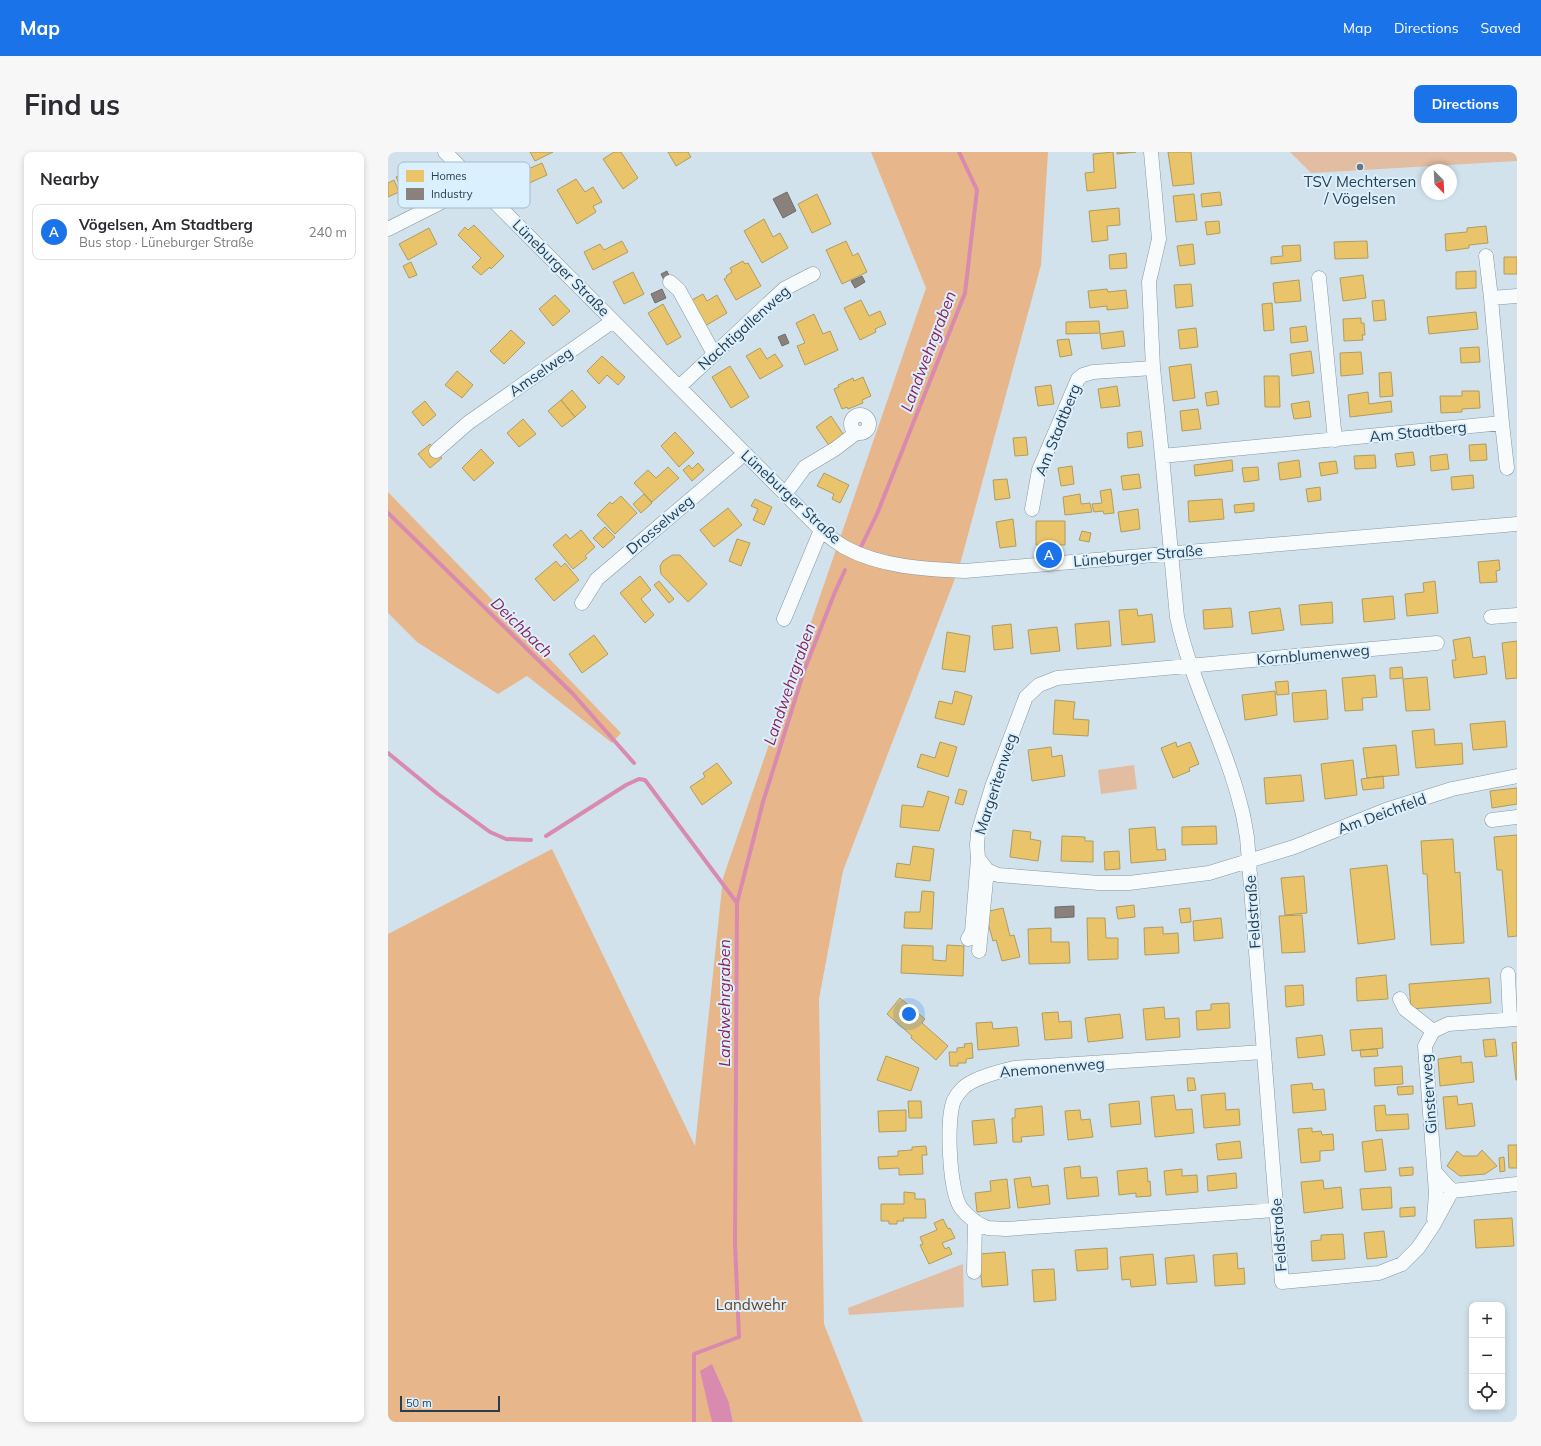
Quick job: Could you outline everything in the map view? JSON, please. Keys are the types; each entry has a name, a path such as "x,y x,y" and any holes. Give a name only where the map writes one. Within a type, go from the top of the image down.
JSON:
{"street":[{"name":"Lüneburger Straße","path":"445,152 455,162"},
{"path":"1150,152 1160,240 1149,282 1153,368 1170,554"},
{"path":"388,229 429,208"},
{"name":"Lüneburger Straße","path":"502,208 821,530 843,546 868,558 894,565 926,569 965,571 1517,524"},
{"path":"1486,256 1502,423 1508,468"},
{"name":"Nachtigallenweg","path":"679,387 784,289 813,274"},
{"path":"1319,278 1334,440"},
{"path":"670,282 679,290 714,354"},
{"path":"1491,298 1517,296"},
{"name":"Amselweg","path":"436,451 468,423 613,321"},
{"name":"Am Stadtberg","path":"1032,509 1039,470 1078,379 1083,375 1092,372 1153,368"},
{"name":"Am Stadtberg","path":"1162,456 1502,423"},
{"path":"784,494 805,467 835,449 856,433"},
{"name":"Drosselweg","path":"582,603 597,579 744,454"},
{"path":"784,618 821,530"},
{"name":"Feldstraße","path":"1170,554 1177,616 1182,640 1190,666 1233,779 1248,837 1282,1282"},
{"path":"1490,617 1517,615"},
{"name":"Kornblumenweg","path":"1190,666 1437,643"},
{"name":"Margeritenweg","path":"968,939 972,932 978,858 976,845 978,833 992,787 1026,697 1039,685 1057,678 1190,666"},
{"name":"Am Deichfeld","path":"1250,862 1294,847 1393,808 1452,789 1517,776"},
{"path":"1492,820 1517,817"},
{"path":"978,858 987,870 998,875 1099,883 1129,882 1209,873 1250,862"},
{"path":"979,951 987,870"},
{"path":"1400,999 1405,1009 1433,1031 1448,1024 1514,1019 1508,974"},
{"name":"Ginsterweg","path":"1433,1031 1425,1046 1436,1193 1434,1224"},
{"name":"Anemonenweg","path":"1264,1052 1014,1068 990,1073 964,1086 954,1100 951,1114 950,1150 953,1189 961,1207 975,1221 988,1228 1006,1229 1277,1210"},
{"path":"1434,1172 1452,1191 1517,1184"},
{"name":"Ginsterweg","path":"1282,1282 1379,1273 1402,1264 1418,1248 1434,1224 1452,1191"},
{"path":"974,1272 975,1221"}],"shaded area":[{"name":"TSV Mechtersen / Vögelsen","path":"1290,152 1517,152 1517,161 1457,164 1421,164 1421,167 1311,173"},
{"path":"1134,765 1137,789 1101,794 1098,770"},
{"path":"963,1264 964,1307 849,1315 848,1308"},
{"path":"712,1364 729,1403 733,1422 712,1422 700,1371"}],"green space":[{"name":"Landwehr","path":"871,152 1048,152 1041,265 959,568 843,871 819,999 824,1324 863,1422 733,1422 729,1403 711,1415 712,1422 388,1422 388,934 552,849 695,1146 723,878 926,288"},
{"path":"388,492 621,733 612,743 527,676 498,694 417,642 388,613"}],"building: Homes":[{"path":"530,152 553,152 535,161"},
{"path":"614,152 621,152 638,178 623,189 603,159"},
{"path":"668,152 688,152 691,157 676,166"},
{"path":"1113,152 1116,188 1087,191 1085,173 1094,172 1093,154"},
{"path":"1117,152 1136,152 1117,154"},
{"path":"1168,152 1191,152 1194,184 1173,186"},
{"path":"542,163 547,175 530,183 530,168"},
{"path":"576,179 585,192 593,187 602,202 593,206 596,212 577,224 557,190"},
{"path":"394,180 398,192 388,197 388,183"},
{"path":"1220,192 1222,205 1202,207 1201,194"},
{"path":"817,194 831,224 812,233 798,204"},
{"path":"1194,194 1197,220 1176,222 1173,196"},
{"path":"1119,208 1120,225 1107,226 1108,240 1092,242 1089,211"},
{"path":"764,219 773,237 780,233 788,248 762,263 744,231"},
{"path":"1219,221 1220,233 1207,235 1205,222"},
{"path":"474,225 504,256 491,269 490,267 481,275 472,267 481,258 458,235 465,227 468,230"},
{"path":"1486,226 1488,243 1469,245 1469,248 1446,251 1445,234 1467,232 1467,228"},
{"path":"429,228 437,244 408,260 399,244"},
{"path":"622,241 628,252 593,270 584,252 600,244 604,250"},
{"path":"846,241 853,256 858,253 867,272 842,284 826,250"},
{"path":"1367,241 1368,258 1335,259 1334,242"},
{"path":"1193,244 1195,264 1180,266 1177,246"},
{"path":"1300,245 1301,261 1271,264 1271,257 1283,256 1282,246"},
{"path":"1126,253 1127,268 1110,269 1109,255"},
{"path":"1504,257 1517,257 1517,274 1504,274"},
{"path":"743,261 745,264 748,263 761,286 736,300 724,279 732,272 730,268"},
{"path":"411,262 417,275 409,278 403,266"},
{"path":"1476,271 1476,288 1456,289 1456,272"},
{"path":"633,272 644,294 624,304 613,282"},
{"path":"1363,275 1366,298 1343,301 1340,278"},
{"path":"1299,280 1301,301 1275,303 1273,283"},
{"path":"1191,284 1193,306 1176,308 1174,285"},
{"path":"1107,289 1108,292 1126,290 1128,308 1107,310 1107,306 1090,308 1088,291"},
{"path":"703,294 707,301 717,295 727,313 705,326 690,301"},
{"path":"555,295 570,311 553,326 539,309"},
{"path":"861,300 869,316 880,311 886,324 875,329 876,332 860,340 844,308"},
{"path":"1384,300 1386,320 1374,321 1372,301"},
{"path":"1272,303 1274,330 1264,331 1262,304"},
{"path":"663,304 681,337 667,345 648,313"},
{"path":"1476,312 1478,329 1429,334 1427,317"},
{"path":"814,314 823,334 830,331 838,350 805,365 797,346 805,343 796,323"},
{"path":"1361,318 1361,323 1364,323 1365,335 1362,335 1363,340 1344,341 1343,319"},
{"path":"1099,321 1100,333 1066,334 1066,322"},
{"path":"1306,326 1308,341 1291,343 1290,328"},
{"path":"1196,328 1198,347 1180,349 1178,330"},
{"path":"511,330 525,343 504,364 490,351"},
{"path":"1123,331 1125,346 1102,349 1100,334"},
{"path":"1069,339 1072,355 1060,357 1057,340"},
{"path":"1479,347 1480,362 1461,363 1460,348"},
{"path":"760,348 767,359 775,354 783,366 760,379 746,356"},
{"path":"1311,351 1314,373 1292,376 1290,354"},
{"path":"1361,352 1363,374 1341,376 1340,353"},
{"path":"602,356 625,377 618,385 607,375 599,384 587,371"},
{"path":"1191,364 1195,398 1173,401 1169,367"},
{"path":"730,366 749,397 731,408 712,377"},
{"path":"457,371 473,385 462,398 445,385"},
{"path":"1391,372 1393,396 1380,397 1379,373"},
{"path":"1264,376 1279,376 1280,407 1265,407"},
{"path":"863,377 871,396 862,400 863,403 848,409 847,407 842,409 834,389 839,387 838,385 853,378 854,381"},
{"path":"1051,385 1054,404 1038,406 1035,387"},
{"path":"1117,386 1120,406 1101,408 1098,389"},
{"path":"572,390 586,407 575,417 561,400"},
{"path":"1217,391 1219,404 1207,406 1205,393"},
{"path":"1462,391 1479,391 1480,408 1462,409 1462,412 1441,413 1440,396 1462,396"},
{"path":"1368,392 1369,404 1391,401 1392,412 1350,417 1348,395"},
{"path":"561,400 575,417 562,427 548,411"},
{"path":"425,401 436,415 423,426 412,412"},
{"path":"1309,401 1311,417 1294,419 1291,404"},
{"path":"1198,409 1201,429 1182,431 1180,411"},
{"path":"831,416 845,437 830,447 816,427"},
{"path":"523,419 536,434 519,447 507,433"},
{"path":"1141,431 1143,446 1128,448 1127,433"},
{"path":"675,432 694,453 679,467 661,446"},
{"path":"1026,437 1028,455 1015,456 1013,438"},
{"path":"430,444 442,458 430,468 418,454"},
{"path":"1486,444 1487,460 1470,461 1469,445"},
{"path":"481,449 494,463 474,481 462,468"},
{"path":"1413,452 1415,465 1397,467 1395,454"},
{"path":"1447,454 1449,469 1431,471 1430,456"},
{"path":"1375,455 1376,468 1355,469 1354,456"},
{"path":"1232,460 1233,471 1195,476 1194,465"},
{"path":"1299,460 1301,477 1280,480 1278,463"},
{"path":"1336,461 1338,473 1321,476 1319,463"},
{"path":"698,463 704,470 692,481 683,470 689,465 692,469"},
{"path":"1072,466 1074,484 1061,486 1058,468"},
{"path":"668,467 679,478 652,502 634,483 648,470 656,478"},
{"path":"1258,467 1259,480 1244,482 1242,468"},
{"path":"824,473 849,485 840,503 832,499 834,494 817,486"},
{"path":"1139,474 1141,488 1123,490 1121,476"},
{"path":"1473,475 1474,488 1452,490 1451,477"},
{"path":"1007,479 1010,498 995,500 993,480"},
{"path":"1320,487 1321,500 1308,502 1306,489"},
{"path":"1111,489 1114,513 1104,514 1103,511 1094,512 1092,504 1102,503 1100,491"},
{"path":"644,494 652,503 641,513 633,504"},
{"path":"1080,494 1081,504 1090,503 1092,512 1065,515 1063,497"},
{"path":"621,496 637,513 615,534 597,515 610,502 612,504"},
{"path":"755,499 772,507 764,525 753,520 758,509 751,506"},
{"path":"1222,499 1224,519 1189,522 1188,501"},
{"path":"1254,503 1254,511 1235,513 1234,505"},
{"path":"728,508 742,525 714,547 700,530"},
{"path":"1138,509 1140,529 1121,532 1118,512"},
{"path":"1013,519 1016,546 1000,548 996,522"},
{"path":"1036,521 1065,521 1065,545 1036,545"},
{"path":"605,527 615,537 603,548 593,538"},
{"path":"581,530 595,547 585,556 587,558 573,569 553,545 566,534 570,539"},
{"path":"1082,531 1091,533 1089,542 1079,540"},
{"path":"737,539 750,543 741,566 729,561"},
{"path":"672,555 680,555 707,584 688,602 661,574 660,566 663,561"},
{"path":"1499,560 1500,570 1496,571 1497,582 1480,583 1478,562"},
{"path":"556,561 561,567 565,563 579,580 554,601 535,579"},
{"path":"640,576 651,590 641,599 654,615 645,623 620,593"},
{"path":"659,581 674,599 669,603 654,585"},
{"path":"1435,581 1438,613 1407,616 1405,594 1424,592 1423,583"},
{"path":"1393,596 1395,619 1364,622 1362,599"},
{"path":"1332,602 1333,623 1301,625 1299,605"},
{"path":"1231,608 1233,627 1204,629 1203,610"},
{"path":"1280,608 1284,630 1252,634 1249,612"},
{"path":"1137,609 1138,616 1152,614 1155,642 1122,645 1119,610"},
{"path":"1109,621 1111,646 1077,649 1075,624"},
{"path":"1011,624 1013,648 994,650 992,626"},
{"path":"1057,627 1060,651 1031,654 1028,630"},
{"path":"947,632 970,636 965,672 942,669"},
{"path":"594,635 608,654 582,673 569,654"},
{"path":"1470,637 1473,658 1485,656 1487,674 1454,678 1452,660 1456,660 1453,640"},
{"path":"1517,641 1517,678 1506,679 1502,643"},
{"path":"1402,667 1403,678 1390,679 1390,668"},
{"path":"1375,675 1377,697 1362,698 1363,710 1345,711 1342,678"},
{"path":"1427,677 1430,710 1406,711 1403,679"},
{"path":"1288,681 1289,694 1277,695 1275,682"},
{"path":"1326,690 1328,719 1294,722 1292,693"},
{"path":"955,691 972,696 964,725 935,718 939,701 952,704"},
{"path":"1275,691 1277,715 1245,720 1242,695"},
{"path":"1055,700 1075,702 1073,719 1089,720 1088,736 1053,734"},
{"path":"1505,721 1507,747 1473,750 1470,724"},
{"path":"1434,729 1435,745 1462,743 1463,764 1416,768 1412,731"},
{"path":"940,742 957,747 948,777 917,767 921,754 935,758"},
{"path":"1176,742 1177,747 1190,742 1199,764 1189,768 1190,771 1173,778 1161,748"},
{"path":"1396,745 1399,775 1367,778 1363,748"},
{"path":"1051,747 1052,757 1062,755 1065,776 1032,781 1028,750"},
{"path":"1353,760 1357,795 1325,799 1321,764"},
{"path":"717,763 732,783 702,805 690,787 705,777 703,773"},
{"path":"1301,775 1304,801 1266,804 1264,778"},
{"path":"1383,776 1384,788 1363,790 1361,779"},
{"path":"1517,788 1517,804 1492,808 1490,791"},
{"path":"959,789 967,791 963,805 955,803"},
{"path":"928,791 949,797 939,831 900,827 902,805 923,807"},
{"path":"1216,826 1217,844 1182,845 1182,827"},
{"path":"1155,827 1157,850 1165,849 1166,860 1131,863 1129,829"},
{"path":"1013,830 1031,832 1030,839 1041,841 1038,861 1010,857"},
{"path":"1517,835 1517,936 1508,937 1502,870 1497,870 1494,837"},
{"path":"1062,836 1085,837 1085,841 1093,841 1093,862 1061,861"},
{"path":"1453,839 1455,873 1460,872 1464,943 1431,945 1427,874 1423,874 1421,841"},
{"path":"913,846 934,849 930,881 895,877 897,863 910,865"},
{"path":"1119,851 1120,869 1105,870 1104,852"},
{"path":"1387,865 1395,939 1358,944 1350,869"},
{"path":"1304,876 1307,913 1285,915 1281,878"},
{"path":"922,891 934,892 932,929 904,928 905,912 920,912"},
{"path":"1134,905 1135,917 1118,919 1116,907"},
{"path":"1003,908 1010,936 1014,935 1020,957 1002,961 996,940 993,941 985,912"},
{"path":"1190,908 1191,922 1181,923 1179,909"},
{"path":"1302,915 1305,952 1282,953 1279,916"},
{"path":"1087,918 1105,918 1106,938 1118,938 1118,959 1088,960"},
{"path":"1221,918 1223,938 1194,941 1193,921"},
{"path":"1163,927 1163,934 1178,933 1179,953 1145,955 1144,928"},
{"path":"1051,928 1051,942 1069,942 1070,963 1029,964 1028,929"},
{"path":"902,945 933,946 933,960 946,961 947,945 964,946 963,976 901,973"},
{"path":"1386,975 1388,999 1357,1001 1356,978"},
{"path":"1489,978 1491,1003 1411,1009 1409,984"},
{"path":"1303,985 1304,1005 1286,1007 1285,986"},
{"path":"900,998 925,1019 922,1023 948,1046 936,1060 887,1014"},
{"path":"1229,1003 1230,1028 1197,1030 1196,1011 1211,1010 1211,1004"},
{"path":"1164,1007 1165,1019 1179,1018 1180,1037 1146,1040 1143,1009"},
{"path":"1058,1012 1059,1022 1071,1021 1072,1038 1045,1040 1042,1013"},
{"path":"1120,1014 1123,1038 1088,1042 1085,1018"},
{"path":"992,1022 993,1029 1017,1027 1019,1046 978,1050 976,1023"},
{"path":"1382,1028 1383,1048 1352,1051 1350,1030"},
{"path":"1322,1035 1325,1055 1298,1058 1296,1038"},
{"path":"1495,1039 1497,1056 1485,1057 1483,1040"},
{"path":"1517,1042 1517,1080 1516,1080 1512,1043"},
{"path":"972,1043 973,1058 966,1059 966,1063 958,1063 958,1066 950,1066 949,1052 957,1052 957,1048 965,1047 964,1044"},
{"path":"1377,1049 1378,1056 1361,1057 1360,1050"},
{"path":"886,1056 919,1068 911,1091 877,1080"},
{"path":"1461,1056 1461,1063 1472,1062 1474,1082 1440,1086 1438,1059"},
{"path":"1402,1066 1403,1084 1375,1086 1374,1068"},
{"path":"1187,1078 1194,1078 1196,1090 1188,1091"},
{"path":"1312,1083 1313,1090 1324,1089 1326,1110 1293,1113 1291,1085"},
{"path":"1413,1086 1413,1094 1398,1095 1397,1087"},
{"path":"1225,1093 1226,1110 1239,1109 1240,1125 1204,1128 1201,1095"},
{"path":"1174,1095 1176,1110 1192,1109 1194,1133 1155,1137 1151,1097"},
{"path":"1457,1096 1458,1105 1472,1103 1475,1126 1446,1129 1443,1097"},
{"path":"908,1101 921,1101 922,1118 909,1118"},
{"path":"1139,1101 1141,1124 1111,1127 1109,1104"},
{"path":"1385,1105 1386,1115 1408,1114 1409,1129 1376,1131 1374,1106"},
{"path":"1042,1106 1044,1135 1021,1137 1022,1142 1013,1142 1012,1118 1015,1118 1015,1109"},
{"path":"906,1110 906,1131 879,1132 878,1111"},
{"path":"1080,1110 1081,1120 1090,1119 1093,1137 1068,1140 1065,1111"},
{"path":"994,1119 997,1143 974,1145 972,1121"},
{"path":"1312,1128 1312,1132 1321,1131 1322,1135 1333,1134 1334,1150 1320,1151 1320,1161 1301,1163 1298,1129"},
{"path":"1382,1139 1386,1170 1365,1172 1362,1142"},
{"path":"1240,1141 1242,1158 1218,1160 1216,1144"},
{"path":"1508,1145 1517,1145 1517,1168 1509,1168"},
{"path":"926,1146 927,1155 922,1155 923,1174 899,1175 899,1168 879,1169 878,1157 898,1156 898,1151 912,1150 912,1147"},
{"path":"1482,1150 1497,1166 1485,1174 1460,1176 1447,1166 1457,1151 1463,1156 1477,1156"},
{"path":"1504,1157 1505,1171 1500,1172 1499,1158"},
{"path":"1080,1166 1081,1178 1097,1177 1099,1196 1067,1199 1064,1168"},
{"path":"1413,1167 1413,1175 1400,1176 1399,1168"},
{"path":"1147,1168 1151,1196 1136,1197 1136,1193 1119,1195 1117,1171"},
{"path":"1182,1169 1182,1176 1197,1175 1198,1192 1166,1195 1164,1171"},
{"path":"1236,1173 1237,1188 1208,1191 1207,1176"},
{"path":"1030,1177 1032,1187 1048,1185 1050,1204 1018,1208 1014,1179"},
{"path":"1007,1179 1010,1208 977,1212 975,1193 991,1191 990,1181"},
{"path":"1323,1180 1324,1189 1341,1187 1343,1208 1304,1213 1301,1182"},
{"path":"1391,1187 1392,1208 1362,1210 1360,1189"},
{"path":"904,1192 915,1193 915,1199 925,1199 926,1218 903,1218 904,1221 897,1221 897,1224 889,1224 889,1221 881,1221 881,1204 904,1204"},
{"path":"1415,1207 1415,1216 1400,1217 1400,1208"},
{"path":"1512,1218 1514,1246 1476,1248 1474,1220"},
{"path":"943,1219 955,1238 942,1243 945,1249 949,1247 952,1254 929,1264 920,1245 923,1244 920,1237 937,1230 934,1223"},
{"path":"1384,1231 1387,1257 1367,1259 1364,1233"},
{"path":"1343,1234 1345,1259 1312,1261 1311,1241 1321,1240 1321,1235"},
{"path":"1107,1248 1108,1269 1077,1271 1075,1250"},
{"path":"1005,1252 1008,1285 982,1287 979,1254"},
{"path":"1237,1253 1238,1269 1244,1268 1245,1284 1215,1286 1213,1255"},
{"path":"1153,1254 1156,1285 1131,1287 1130,1279 1122,1280 1120,1257"},
{"path":"1194,1255 1197,1282 1167,1284 1165,1258"},
{"path":"1054,1269 1056,1300 1034,1302 1032,1270"}],"building: Industry":[{"path":"787,192 796,211 783,218 773,199"},
{"path":"667,271 671,281 666,284 661,274"},
{"path":"862,276 865,282 855,288 851,281"},
{"path":"662,289 666,298 655,303 651,294"},
{"path":"785,334 789,343 782,346 778,337"},
{"path":"1074,906 1074,917 1055,918 1055,907"}],"waterway":[{"name":"Landwehrgraben","path":"859,551 877,514 965,293 977,190 959,152"},
{"name":"Deichbach","path":"388,513 573,694 634,763"},
{"name":"Landwehrgraben","path":"694,1422 694,1354 739,1337 735,1243 737,903 763,802 804,671 845,570"},
{"path":"388,753 438,794 490,832 506,839 531,840"},
{"name":"Deichbach","path":"546,836 626,785 639,779 645,780 737,903"}],"place":[{"name":"TSV Mechtersen / Vögelsen","path":"1360,167"},
{"name":"Vögelsen, Am Stadtberg","path":"1049,555"}]}
